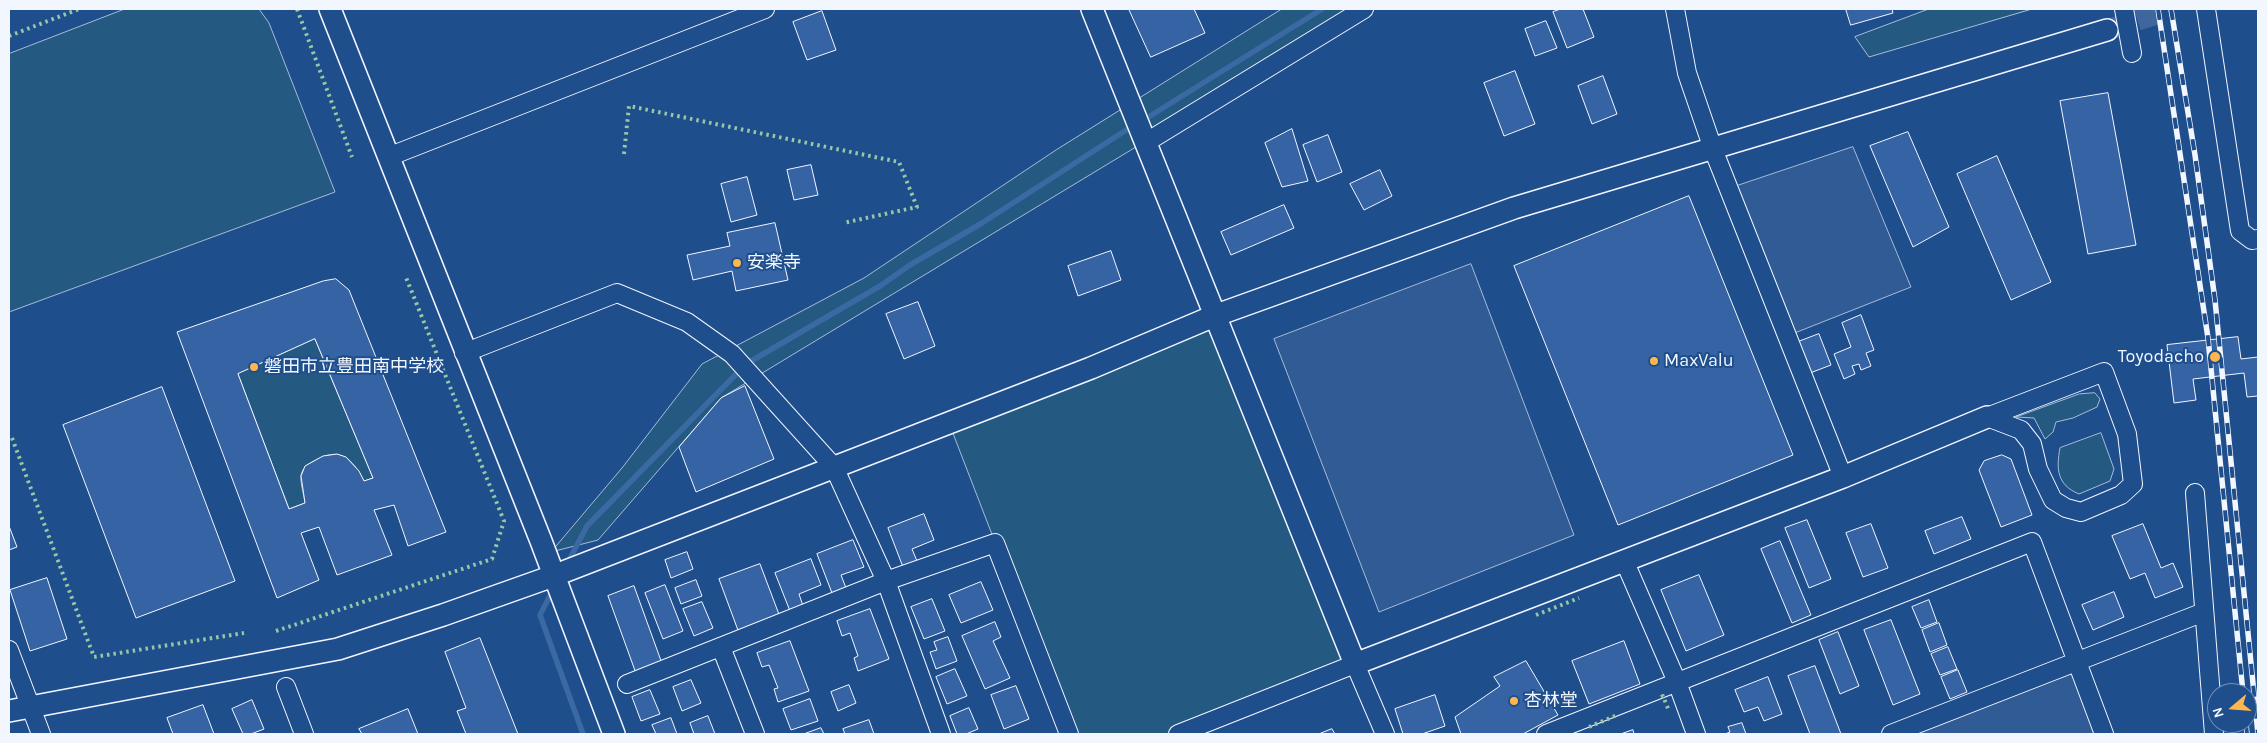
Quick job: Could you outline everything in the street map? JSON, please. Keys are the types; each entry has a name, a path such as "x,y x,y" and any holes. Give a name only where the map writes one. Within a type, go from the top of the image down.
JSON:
{"street":[{"path":"330,9 614,734"},
{"path":"388,157 765,9"},
{"path":"1092,9 1214,316 1385,734"},
{"path":"1145,143 1364,9"},
{"path":"1675,9 1687,73 1713,148 1843,477"},
{"path":"2124,9 2132,53"},
{"path":"2206,9 2240,231 2252,240 2258,239"},
{"path":"9,711 338,649 553,576 1091,368 1214,316 1514,208 2107,30"},
{"path":"464,353 617,293 687,322 732,354 834,467 886,581 941,734"},
{"path":"1178,734 1624,560 1843,477 1988,417 2104,372 2126,434 2133,484 2121,495 2081,512 2066,508 2053,500 2038,469 2032,444 2022,430 1988,417"},
{"path":"2195,493 2214,734"},
{"path":"627,684 886,581 995,542 1069,734"},
{"path":"1546,734 2032,542 2104,734"},
{"path":"1624,560 1677,682 1696,734"},
{"path":"1891,734 2204,612"},
{"path":"721,647 755,734"},
{"path":"9,650 41,734"},
{"path":"286,687 304,734"}],"shaded area":[{"path":"125,9 259,9 269,23 335,192 9,312 9,54"},
{"path":"1282,9 1364,9 721,398 598,540 551,552 622,468 702,364 864,278 1056,150"},
{"path":"1929,9 2032,9 1869,57 1855,37"},
{"path":"1853,147 1911,287 1787,336 1728,189"},
{"path":"1471,264 1574,535 1379,612 1274,339"},
{"path":"1214,316 1355,664 1178,734 1069,734 949,423"},
{"path":"315,339 373,478 364,481 355,466 344,457 331,455 323,457 308,465 302,472 301,481 305,503 289,509 238,374"},
{"path":"2095,393 2100,399 2097,407 2073,418 2056,422 2053,432 2045,439 2034,418 2016,417 2079,394"},
{"path":"2101,433 2114,469 2110,481 2079,494 2066,486 2062,481 2058,469 2060,448"},
{"path":"2077,661 2104,734 1891,734"}],"building":[{"path":"1129,9 1194,9 1205,33 1151,57"},
{"path":"1561,9 1583,9 1594,37 1567,48 1553,12"},
{"path":"1846,9 1892,9 1893,13 1851,25"},
{"path":"822,11 836,50 807,60 793,22"},
{"path":"1546,21 1557,48 1535,56 1525,29"},
{"path":"1515,71 1535,124 1504,136 1484,83"},
{"path":"1603,76 1617,114 1592,124 1578,86"},
{"path":"2108,93 2136,245 2088,254 2060,101"},
{"path":"1292,129 1308,181 1282,187 1265,143"},
{"path":"1908,132 1949,227 1913,247 1870,146"},
{"path":"1328,135 1342,172 1317,182 1303,145"},
{"path":"1997,156 2051,282 2011,300 1957,174"},
{"path":"811,165 818,195 794,200 787,170"},
{"path":"1380,170 1392,196 1364,210 1350,184"},
{"path":"747,177 757,215 731,222 721,184"},
{"name":"MaxValu","path":"1689,196 1793,455 1618,525 1514,266"},
{"path":"1284,205 1294,228 1231,255 1221,232"},
{"name":"安楽寺","path":"775,223 788,280 736,291 732,271 693,280 687,255 730,246 727,233"},
{"path":"1111,251 1121,280 1078,296 1068,266"},
{"path":"336,279 349,290 446,532 408,546 394,505 374,510 392,555 337,575 319,527 301,533 319,580 277,598 177,332 323,281","holes":["315,339 373,478 364,481 359,471 346,457 337,454 323,456 305,466 301,476 305,503 289,509 238,374"]},
{"path":"918,302 935,346 904,359 886,314"},
{"path":"1861,315 1874,350 1866,353 1871,366 1861,370 1859,364 1852,366 1855,374 1844,379 1834,354 1851,347 1842,323"},
{"path":"1819,334 1831,365 1810,373 1798,342"},
{"path":"2238,337 2241,359 2258,357 2258,396 2247,397 2244,373 2193,379 2196,400 2174,403 2167,345"},
{"path":"745,386 774,459 696,492 679,447 721,398"},
{"path":"162,387 235,581 136,618 63,425"},
{"path":"2002,455 2011,459 2032,515 2001,527 1979,470 1984,461"},
{"path":"924,514 934,540 912,549 917,561 903,567 888,528"},
{"path":"1962,517 1971,539 1934,554 1925,531"},
{"path":"1807,520 1831,579 1809,588 1785,528"},
{"path":"1871,524 1888,568 1863,577 1846,533"},
{"path":"2143,524 2161,568 2173,563 2183,587 2155,598 2145,573 2130,579 2112,536"},
{"path":"9,526 17,547 9,550"},
{"path":"853,540 864,567 841,575 846,588 832,593 817,554"},
{"path":"1780,541 1811,615 1792,623 1761,549"},
{"path":"687,552 693,569 671,578 665,560"},
{"path":"811,559 821,585 799,594 803,606 790,611 775,573"},
{"path":"760,564 780,617 739,633 719,579"},
{"path":"1699,575 1724,635 1686,651 1661,590"},
{"path":"47,578 67,639 30,651 10,590"},
{"path":"696,580 702,596 681,604 675,588"},
{"path":"981,582 993,610 961,623 949,595"},
{"path":"665,585 683,631 663,639 645,593"},
{"path":"634,586 664,669 638,679 608,596"},
{"path":"2114,592 2124,617 2093,630 2082,605"},
{"path":"932,599 945,631 924,639 911,607"},
{"path":"1929,600 1937,622 1921,628 1912,607"},
{"path":"702,602 713,628 694,636 683,609"},
{"path":"870,609 889,659 858,671 854,658 858,656 850,633 842,636 837,621"},
{"path":"1891,620 1920,694 1893,705 1864,630"},
{"path":"995,622 1001,637 993,641 1010,678 985,689 962,636"},
{"path":"1939,623 1947,645 1930,652 1922,630"},
{"path":"1838,632 1859,686 1840,694 1819,640"},
{"path":"948,637 957,661 936,669 930,652 937,650 934,642"},
{"path":"480,638 518,734 466,734 457,711 466,708 445,652"},
{"path":"790,641 809,691 778,702 774,689 778,688 769,665 762,667 757,653"},
{"path":"1624,641 1640,684 1589,704 1572,661"},
{"path":"1948,647 1957,669 1940,675 1931,654"},
{"name":"杏林堂","path":"1526,661 1558,715 1523,734 1461,734 1455,717 1500,686 1494,677"},
{"path":"1815,666 1841,734 1810,734 1788,676"},
{"path":"955,669 967,696 947,704 936,677"},
{"path":"1958,670 1967,692 1950,699 1941,677"},
{"path":"1768,677 1782,714 1764,721 1758,707 1744,712 1735,690"},
{"path":"691,680 701,703 682,711 673,687"},
{"path":"849,685 856,703 838,711 831,692"},
{"path":"1016,686 1029,719 1004,729 991,695"},
{"path":"650,690 660,714 641,721 632,697"},
{"path":"1435,695 1445,726 1422,734 1403,734 1395,709"},
{"path":"810,699 818,721 791,730 783,709"},
{"path":"252,700 264,729 251,734 243,734 232,709"},
{"path":"203,705 214,734 173,734 167,718"},
{"path":"969,708 978,729 966,734 957,734 950,716"},
{"path":"408,709 418,734 362,734 359,729"},
{"path":"708,716 715,734 694,734 690,723"},
{"path":"671,718 677,734 656,734 652,725"},
{"path":"869,720 874,734 845,734 843,729"},
{"path":"1742,723 1746,734 1725,734 1730,732 1728,727"},
{"path":"821,728 824,734 804,734"},
{"path":"1332,729 1335,734 1319,734"},
{"path":"1633,730 1634,734 1621,734"}],"waterway":[{"path":"1142,121 1322,9"},
{"path":"567,564 587,526 746,364 880,286 910,265 982,223 1134,125"},
{"path":"553,590 540,615 583,734"}],"tunnel":[{"path":"2107,30 2172,9"}],"railway":[{"path":"2158,9 2208,338 2242,683"},
{"path":"2171,9 2195,155 2215,300 2258,734"}],"hedge":[{"path":"9,36 79,9"},
{"path":"297,9 352,157"},
{"path":"624,154 629,106 899,162 917,207 843,223"},
{"path":"276,631 492,559 504,521 405,275"},
{"path":"12,438 94,657 244,633"},
{"path":"1536,615 1579,598"},
{"path":"1661,697 1663,696 1669,711"},
{"path":"1589,727 1617,715"}],"place":[{"name":"安楽寺","path":"737,263"},
{"name":"Toyodacho","path":"2215,357"},
{"name":"MaxValu","path":"1654,361"},
{"name":"磐田市立豊田南中学校","path":"254,367"},
{"name":"杏林堂","path":"1514,701"}]}
